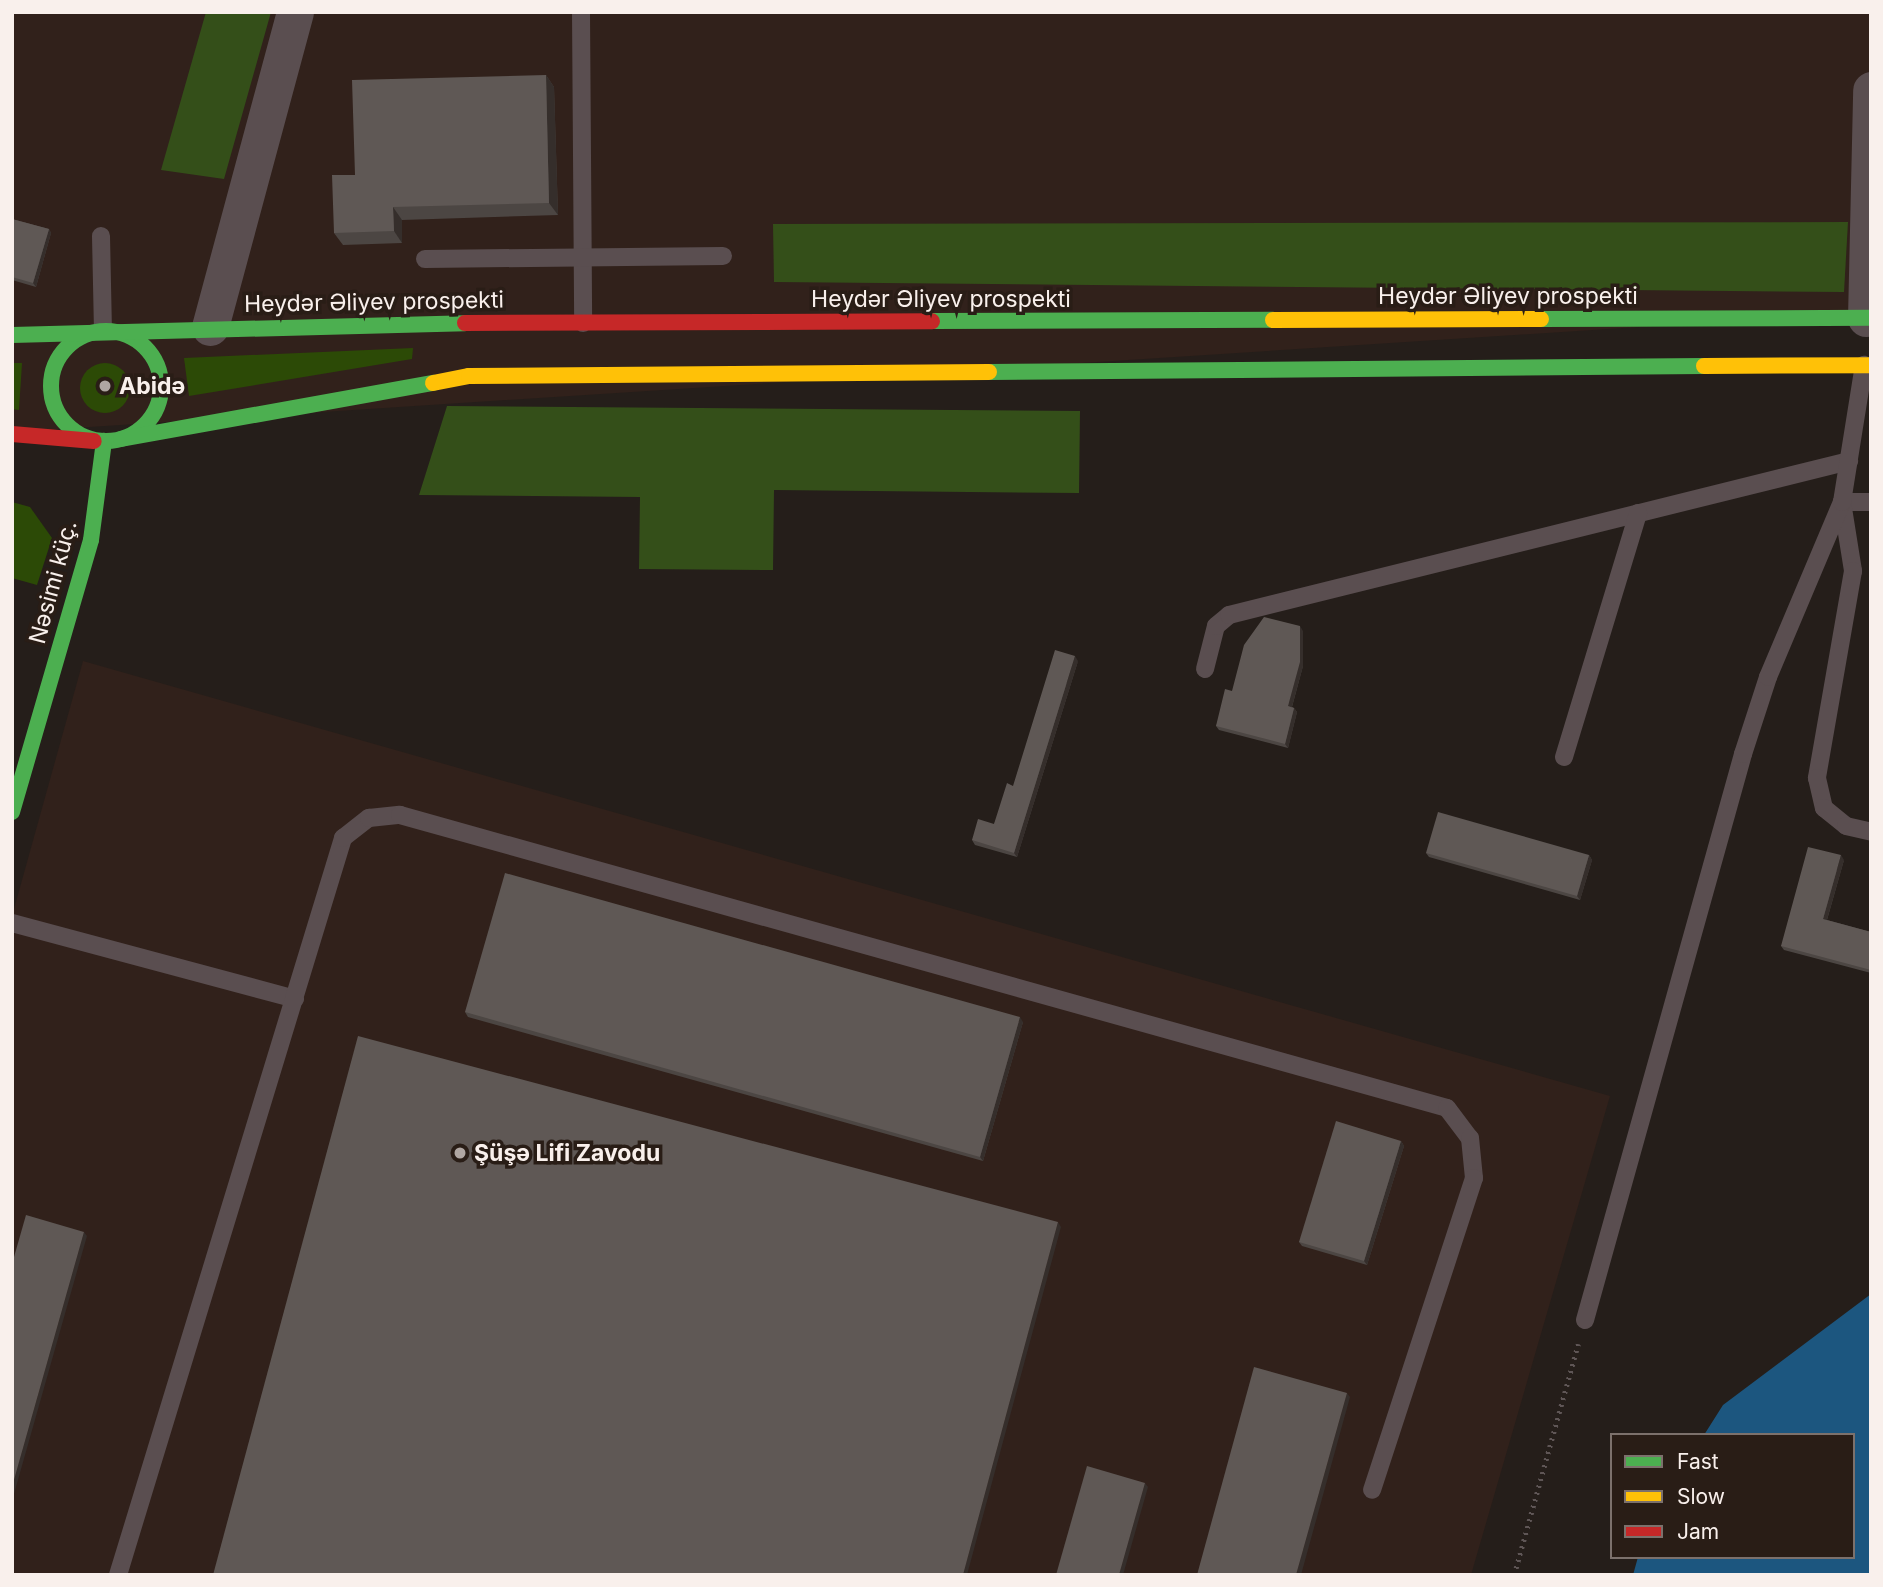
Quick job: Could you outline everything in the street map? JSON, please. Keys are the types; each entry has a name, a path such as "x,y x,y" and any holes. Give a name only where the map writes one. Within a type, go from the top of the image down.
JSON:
{"main road":[{"name":"Heydər Əliyev prospekti","path":"12,335 210,327 583,323 1868,318"},
{"path":"104,441 71,429 58,414 51,377 69,344 103,331 129,337 150,353 161,386 150,419 121,439"},
{"path":"12,434 104,441 121,439 469,376 1867,365"},
{"name":"Nəsimi küç.","path":"12,811 91,540 104,441"}],"street":[{"path":"210,327 295,12"},
{"path":"1868,318 1871,90"}],"lane":[{"path":"581,12 583,323"},
{"path":"101,236 103,331"},
{"path":"425,259 723,256"},
{"path":"1585,1320 1743,754 1768,677 1842,502 1867,365"},
{"path":"1205,669 1216,626 1229,615 1849,461"},
{"path":"1842,502 1871,502"},
{"path":"1842,502 1853,571 1816,778 1824,808 1846,826 1871,832"},
{"path":"1564,757 1638,513"},
{"path":"118,1575 343,838 369,818 400,815 1447,1108 1470,1138 1474,1178 1372,1489"},
{"path":"12,923 295,999"}],"path":[{"path":"1514,1575 1585,1320"}],"shaded area":[{"path":"12,12 1871,12 1871,312 12,432"},
{"name":"Şüşə Lifi Zavodu","path":"83,661 1610,1096 1471,1575 12,1575 12,916"}],"green space":[{"path":"206,12 271,12 224,179 161,170"},
{"path":"1848,222 1844,292 774,282 773,224"},
{"path":"413,348 412,359 189,396 184,358"},
{"path":"12,363 22,363 19,410 12,409"},
{"path":"105,363 123,370 130,388 123,406 105,413 87,406 80,388 87,370"},
{"path":"447,406 1080,411 1079,493 774,490 773,570 639,569 640,497 419,495"},
{"path":"12,502 30,507 52,538 37,585 12,578"}],"water":[{"path":"1871,1294 1871,1575 1633,1575 1637,1559 1855,1559 1855,1433 1705,1433 1723,1405"}],"building":[{"path":"546,75 549,203 393,207 394,231 334,233 332,175 355,175 352,80"},
{"path":"12,219 49,229 33,283 12,277"},
{"path":"1264,617 1300,626 1300,662 1288,706 1294,708 1285,744 1216,726 1225,689 1232,691 1244,645"},
{"path":"1055,650 1075,656 1014,853 972,840 978,819 994,824 1007,783 1013,786"},
{"path":"1438,812 1589,855 1577,896 1426,853"},
{"path":"1808,847 1841,855 1823,919 1871,932 1871,970 1781,946"},
{"path":"505,873 1020,1017 980,1157 465,1012"},
{"path":"358,1036 1058,1222 963,1575 213,1575"},
{"path":"1336,1121 1401,1141 1364,1261 1299,1242"},
{"path":"26,1215 84,1232 12,1487 12,1264"},
{"path":"1254,1367 1347,1393 1296,1575 1197,1575"},
{"path":"1087,1466 1145,1483 1119,1575 1056,1575"}],"traffic: fast":[{"path":"1541,319 1871,318"},
{"path":"932,321 1273,320"},
{"path":"12,335 465,323"},
{"path":"106,331 127,335 145,347 157,365 161,386 157,407 145,425 127,437 106,441 85,437 67,425 55,407 51,386 55,365 67,347 85,335 106,331"},
{"path":"989,372 1704,366"},
{"path":"121,439 433,383"},
{"path":"12,812 91,540 104,441"}],"traffic: slow":[{"path":"1273,320 1541,319"},
{"path":"1704,366 1871,365"},
{"path":"433,383 469,376 989,372"}],"traffic: jam":[{"path":"465,323 932,321"},
{"path":"12,434 94,441"}],"place":[{"name":"Abidə","path":"105,386"},
{"name":"Şüşə Lifi Zavodu","path":"460,1153"}]}
